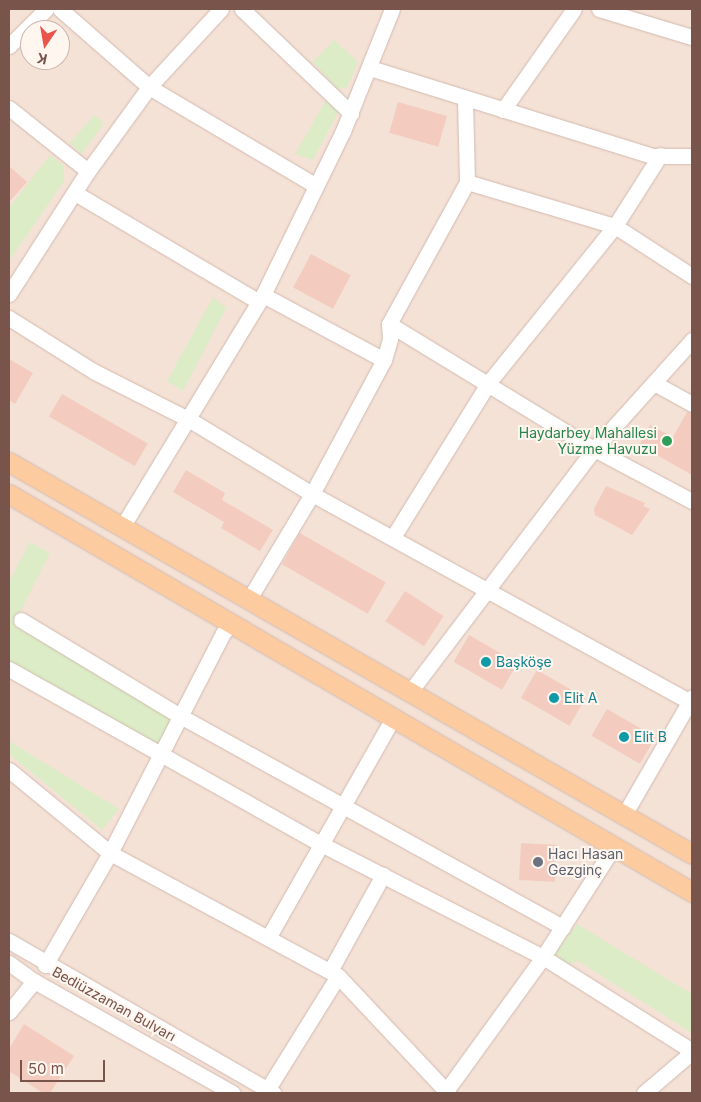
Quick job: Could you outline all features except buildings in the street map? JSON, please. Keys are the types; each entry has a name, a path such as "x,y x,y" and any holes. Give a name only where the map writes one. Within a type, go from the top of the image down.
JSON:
{"main road":[{"path":"9,462 249,599 409,694 692,854"},
{"path":"9,494 394,716 613,848 692,892"}],"street":[{"path":"9,46 46,9"},
{"path":"60,9 149,86 315,185"},
{"path":"9,294 88,171 149,86 221,9"},
{"path":"242,9 350,113"},
{"path":"122,526 190,420 261,299 350,113 370,68 392,9"},
{"path":"503,110 574,9"},
{"path":"598,9 638,14 692,37"},
{"path":"370,68 503,110 660,155 692,156"},
{"path":"249,599 312,494 384,360 390,339 388,324 468,182 465,98"},
{"path":"9,108 88,171"},
{"path":"393,537 489,382 615,226 660,155"},
{"path":"468,182 615,226 692,276"},
{"path":"75,193 261,299 384,360"},
{"path":"9,318 93,371 190,420 312,494 490,588 691,699 624,815"},
{"path":"388,324 489,382 594,449 692,501"},
{"path":"409,694 594,449 692,340"},
{"path":"654,383 692,404"},
{"path":"21,620 182,717 563,927"},
{"path":"44,965 110,853 182,717 223,633 232,624"},
{"path":"9,669 323,845 543,957 692,1052 644,1093"},
{"path":"268,938 323,845 394,716"},
{"path":"9,770 110,853 334,973 448,1092 543,957 613,848"},
{"path":"270,1091 334,973 383,875"},
{"name":"Bediüzzaman Bulvarı","path":"9,941 44,965 270,1091"},
{"name":"Bediüzzaman Bulvarı","path":"9,963 34,981 233,1093"},
{"path":"9,1012 34,981"}],"shaded area":[{"path":"9,9 692,9 692,1093 9,1093"}],"green space":[{"path":"334,40 358,62 347,87 338,89 313,62"},
{"path":"326,100 338,112 313,160 295,154"},
{"path":"94,115 103,122 101,128 81,154 70,143"},
{"path":"50,155 64,166 64,181 9,261 9,208"},
{"path":"213,297 226,308 183,391 167,381"},
{"path":"30,542 50,553 15,622 175,721 160,746 9,665 9,582"},
{"path":"9,741 119,809 102,830 9,754"},
{"path":"577,924 692,994 692,1033 578,961 568,965 555,954"}],"place":[{"name":"Haydarbey Mahallesi Yüzme Havuzu","path":"667,441"},
{"name":"Başköşe","path":"486,662"},
{"name":"Elit A","path":"554,698"},
{"name":"Elit B","path":"624,737"},
{"name":"Hacı Hasan Gezginç","path":"538,862"}]}
